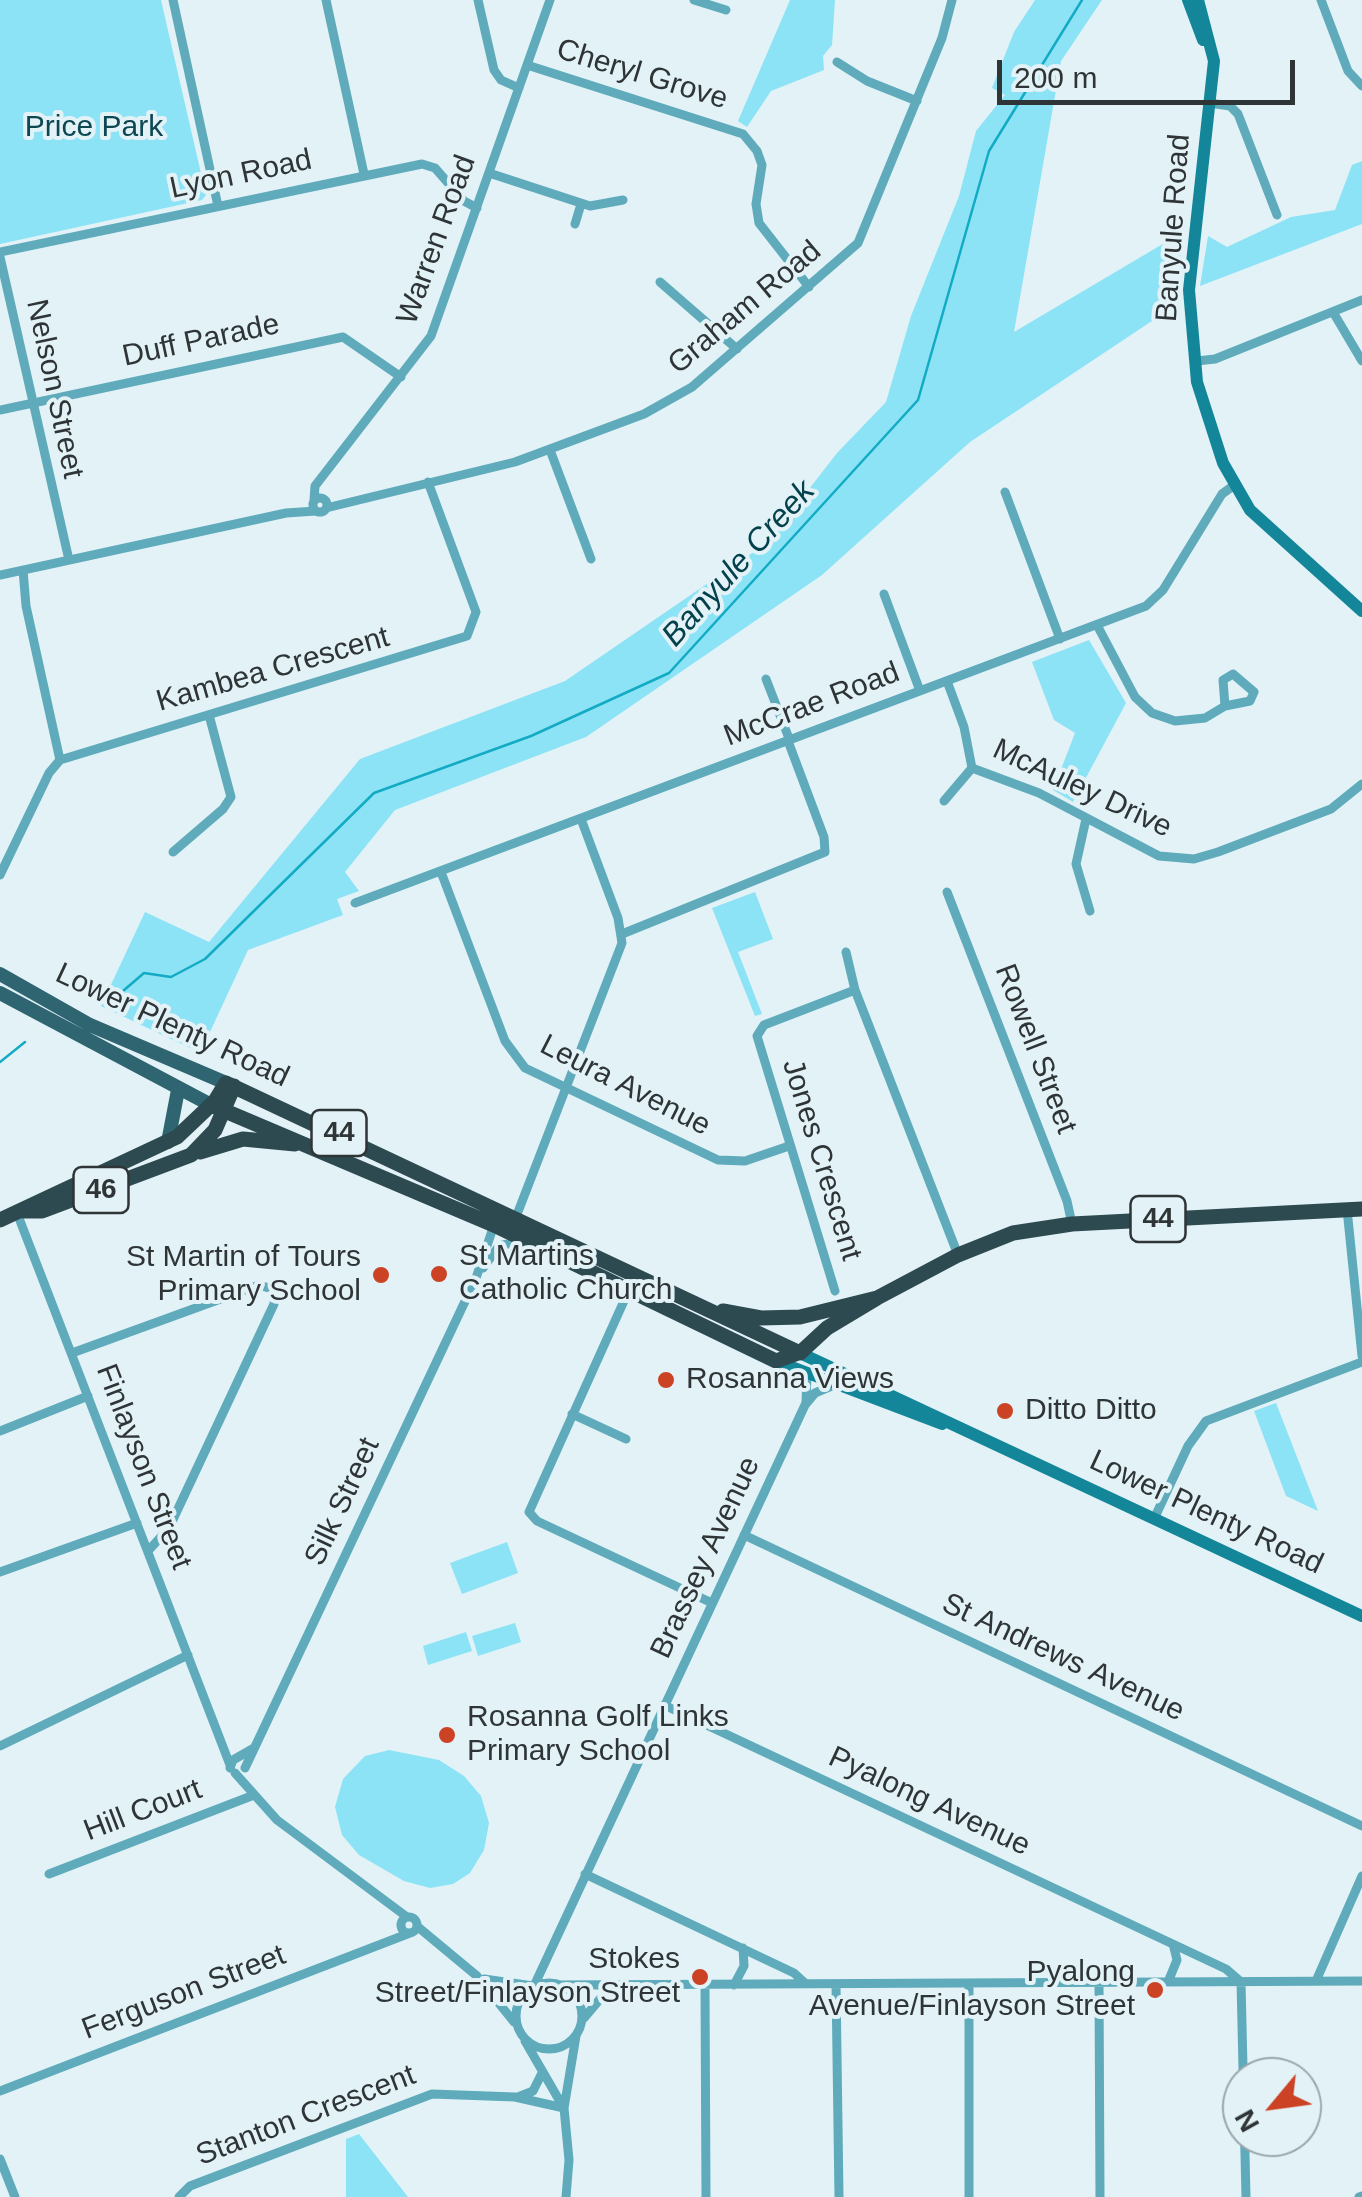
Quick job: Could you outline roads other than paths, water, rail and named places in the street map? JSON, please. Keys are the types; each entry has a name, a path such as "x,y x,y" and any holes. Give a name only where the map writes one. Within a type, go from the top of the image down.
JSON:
{"highway":[{"name":"Lower Plenty Road","path":"230,1085 800,1353"},
{"name":"46","path":"179,1160 205,1143 230,1085"},
{"path":"255,1095 246,1107 260,1124"},
{"name":"Lower Plenty Road","path":"217,1108 494,1226 775,1361"},
{"name":"46","path":"0,1220 168,1142 217,1108"},
{"name":"46","path":"19,1212 42,1211 237,1140 313,1147"},
{"name":"44","path":"775,1361 800,1353 821,1332 878,1298 958,1255 1013,1233 1072,1224 1354,1209"},
{"name":"44","path":"695,1305 756,1317 800,1317 878,1298"},
{"path":"775,1361 787,1325 800,1317"},
{"path":"740,1326 748,1339 745,1349"}],"main road":[{"name":"Banyule Road","path":"1188,0 1204,44 1210,87"},
{"name":"Banyule Road","path":"1198,0 1213,48 1189,290 1197,382 1233,486 1250,510 1362,611"},
{"name":"Lower Plenty Road","path":"0,974 90,1025 230,1085"},
{"name":"Lower Plenty Road","path":"0,993 217,1108"},
{"path":"168,1142 178,1090"},
{"name":"Lower Plenty Road","path":"800,1353 1362,1616"},
{"name":"Lower Plenty Road","path":"775,1361 973,1433"}],"street":[{"path":"172,0 218,206"},
{"path":"326,0 364,174"},
{"path":"478,0 494,70 501,80 519,88"},
{"name":"Warren Road","path":"320,503 327,475 434,328 550,0"},
{"path":"694,0 726,10"},
{"name":"Graham Road","path":"0,575 428,482 550,450 671,401 737,349 863,236 952,0"},
{"path":"1321,0 1348,72 1362,86"},
{"path":"837,62 866,81 917,101"},
{"name":"Cheryl Grove","path":"527,65 742,134 758,151 762,165 756,204 759,224 809,287"},
{"path":"1209,103 1230,106 1238,114 1277,215"},
{"name":"Lyon Road","path":"0,255 364,174 428,164 464,201 477,208"},
{"path":"489,173 581,204 596,207 624,200"},
{"path":"576,224 581,204"},
{"name":"Nelson Street","path":"0,255 66,561"},
{"path":"660,282 737,349"},
{"path":"1197,362 1215,359 1362,300"},
{"path":"1333,312 1362,362"},
{"name":"Duff Parade","path":"0,410 343,336 401,377"},
{"path":"550,450 591,559"},
{"name":"Kambea Crescent","path":"60,760 468,636 475,624 474,606 428,482"},
{"name":"McCrae Road","path":"355,903 1155,600 1222,494 1233,486"},
{"path":"1005,492 1060,638"},
{"path":"0,874 48,772 60,760 19,571"},
{"path":"884,594 920,691"},
{"path":"1097,625 1135,696 1152,712 1175,721 1204,718 1225,706"},
{"path":"622,934 822,855 824,837 766,680"},
{"name":"McAuley Drive","path":"947,681 964,727 972,768 1039,793 1148,852 1194,859 1320,814 1362,784"},
{"path":"172,852 232,796 209,714"},
{"path":"944,801 972,768"},
{"path":"516,1217 619,954 622,934 581,819"},
{"path":"1086,819 1076,864 1090,911"},
{"name":"Leura Avenue","path":"441,872 509,1049 531,1072 718,1160 746,1161 790,1146"},
{"name":"Rowell Street","path":"947,892 1067,1201 1072,1224"},
{"path":"846,952 855,990 958,1255"},
{"name":"Jones Crescent","path":"835,1291 758,1032 764,1025 855,990"},
{"path":"1154,1519 1188,1446 1206,1421 1362,1359 1354,1209"},
{"name":"Finlayson Street","path":"19,1212 222,1739 254,1795 277,1820 408,1927"},
{"name":"Silk Street","path":"238,1765 256,1747 476,1278 494,1226"},
{"name":"Silk Street","path":"476,1278 499,1246 525,1241"},
{"path":"72,1354 259,1285 274,1288 274,1304 177,1511 163,1539 148,1551"},
{"path":"628,1292 529,1504 534,1519 712,1604"},
{"name":"Brassey Avenue","path":"534,1986 805,1405 807,1374"},
{"path":"805,1405 816,1393 834,1385"},
{"path":"0,1431 88,1396"},
{"path":"572,1414 626,1439"},
{"path":"0,1572 137,1523"},
{"name":"St Andrews Avenue","path":"744,1535 1362,1826"},
{"path":"0,1746 188,1655"},
{"name":"Pyalong Avenue","path":"664,1705 1226,1969 1241,1982"},
{"name":"Hill Court","path":"50,1874 254,1795"},
{"path":"585,1874 796,1974 806,1984"},
{"path":"1316,1981 1362,1876"},
{"path":"408,1927 431,1939 477,1976 520,2031 564,2108"},
{"name":"Ferguson Street","path":"0,2091 387,1941 408,1927"},
{"path":"1168,1982 1177,1960 1173,1944"},
{"path":"734,1984 744,1966 743,1948"},
{"path":"550,1949 547,1968 580,2006 564,2108 566,2197"},
{"path":"477,1976 534,1986 1362,1981"},
{"path":"1241,1982 1246,2197"},
{"path":"1099,1983 1100,2197"},
{"path":"836,1984 839,2197"},
{"path":"969,1984 969,2197"},
{"path":"520,2031 546,2048 561,2046 578,2031 596,2002 628,1985"},
{"path":"705,1985 706,2197"},
{"path":"520,2031 518,2005 534,1986"},
{"path":"515,2097 532,2092 542,2073"},
{"name":"Stanton Crescent","path":"179,2197 190,2186 432,2094 515,2097 564,2108"},
{"path":"0,2160 15,2197"}],"waterway":[{"name":"Banyule Creek","path":"104,995 116,997 144,973 171,977 205,959 374,793 531,736 669,673 918,400 989,151 1082,0"},
{"name":"Banyule Creek","path":"0,1062 25,1042"}],"place":[{"name":"St Martins Catholic Church","path":"439,1274"},
{"name":"St Martin of Tours Primary School","path":"381,1275"},
{"name":"Rosanna Views","path":"666,1380"},
{"name":"Ditto Ditto","path":"1005,1411"},
{"name":"Rosanna Golf Links Primary School","path":"447,1735"},
{"name":"Stokes Street/Finlayson Street","path":"700,1977"},
{"name":"Pyalong Avenue/Finlayson Street","path":"1155,1990"}],"park label":[{"name":"Price Park","path":"94,128"}]}
